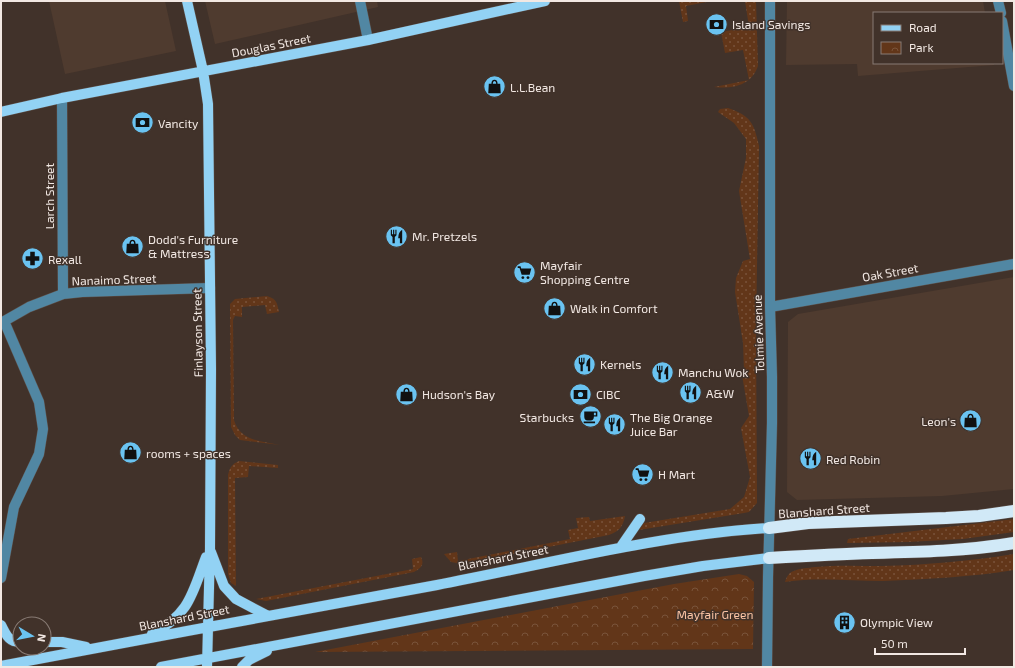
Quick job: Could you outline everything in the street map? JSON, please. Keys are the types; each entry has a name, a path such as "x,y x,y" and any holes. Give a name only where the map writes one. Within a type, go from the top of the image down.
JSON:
{"highway":[{"name":"Blanshard Street","path":"769,528 808,523 980,516 1014,511"},
{"path":"768,558 827,554 959,550 1014,543"}],"main road":[{"name":"Finlayson Street","path":"187,1 208,104 210,241 210,548 207,663"},
{"name":"Douglas Street","path":"1,112 62,98 368,40 529,3 545,1"},
{"path":"620,548 640,519"},
{"name":"Blanshard Street","path":"1,666 438,585 620,548 704,534 769,528"},
{"path":"210,548 224,586 241,603 268,616"},
{"path":"141,640 164,628 174,621 182,612 192,596 210,548"},
{"path":"161,667 207,663 274,647 644,576 703,566 768,558"},
{"path":"1,625 6,636 12,641"},
{"path":"52,642 62,642 92,648"},
{"path":"242,667 249,660 274,647"}],"street":[{"path":"360,1 368,40"},
{"name":"Tolmie Avenue","path":"767,667 772,400 770,307 770,1"},
{"path":"998,1 1001,12"},
{"path":"1003,26 1014,86"},
{"name":"Larch Street","path":"62,98 63,294"},
{"name":"Oak Street","path":"770,307 1014,264"},
{"name":"Nanaimo Street","path":"2,322 29,307 63,294 82,292 210,288"},
{"path":"1,578 14,507 39,454 43,429 39,402 2,322"}],"shaded area":[{"path":"49,1 165,1 176,51 65,74"},
{"path":"205,1 377,1 378,7 215,44"},
{"path":"787,1 983,1 985,12 873,12 873,64 994,64 858,76 857,64 786,65"},
{"path":"1014,277 1014,489 942,496 797,500 787,492 788,322 798,314"}],"green space":[{"path":"679,1 712,1 686,6 688,21 683,22"},
{"path":"745,1 756,1 758,66 755,73 749,79 743,50 725,53 721,32 749,27"},
{"path":"748,80 734,87 714,87"},
{"path":"728,108 747,117 753,126 759,146 756,327 757,503 749,512 639,530 644,523 730,509 744,497 750,477 741,428 749,416 742,375 744,371 743,343 735,292 736,278 743,261 750,259 739,191 746,158 746,139 734,123 718,112 720,109"},
{"path":"267,296 273,298 276,302 279,312 267,314 265,305 242,307 242,317 235,316 233,320 234,420 237,427 246,436 259,441 280,445 240,440 235,435 231,427 230,304 235,299"},
{"path":"239,461 278,465 278,468 249,466 248,477 235,478 236,586 231,583 228,574 228,475 232,466"},
{"path":"625,516 620,528 609,535 462,564 451,562 444,554 457,552 458,561 570,539 568,530 578,528 576,518 589,517 590,521"},
{"path":"1014,519 1014,532 963,539 847,543 848,539"},
{"path":"1014,554 1014,570 982,574 883,581 821,579 785,582 787,577 792,572 807,568 932,564"},
{"path":"421,557 422,564 418,570 414,572 266,601 256,599 413,569 412,559"},
{"name":"Mayfair Green","path":"739,574 747,576 754,582 753,649 315,652 674,584"}],"place":[{"name":"Island Savings","path":"716,24"},
{"name":"L.L.Bean","path":"495,87"},
{"name":"Vancity","path":"143,123"},
{"name":"Mr. Pretzels","path":"397,236"},
{"name":"Dodd's Furniture & Mattress","path":"133,246"},
{"name":"Rexall","path":"32,259"},
{"name":"Mayfair Shopping Centre","path":"525,272"},
{"name":"Walk in Comfort","path":"555,308"},
{"name":"Kernels","path":"585,364"},
{"name":"Manchu Wok","path":"663,372"},
{"name":"A&W","path":"690,393"},
{"name":"Hudson's Bay","path":"406,394"},
{"name":"CIBC","path":"581,394"},
{"name":"Starbucks","path":"590,417"},
{"name":"Leon's","path":"971,421"},
{"name":"The Big Orange Juice Bar","path":"615,424"},
{"name":"rooms + spaces","path":"130,453"},
{"name":"Red Robin","path":"810,459"},
{"name":"H Mart","path":"642,474"},
{"name":"Olympic View","path":"845,622"}]}
